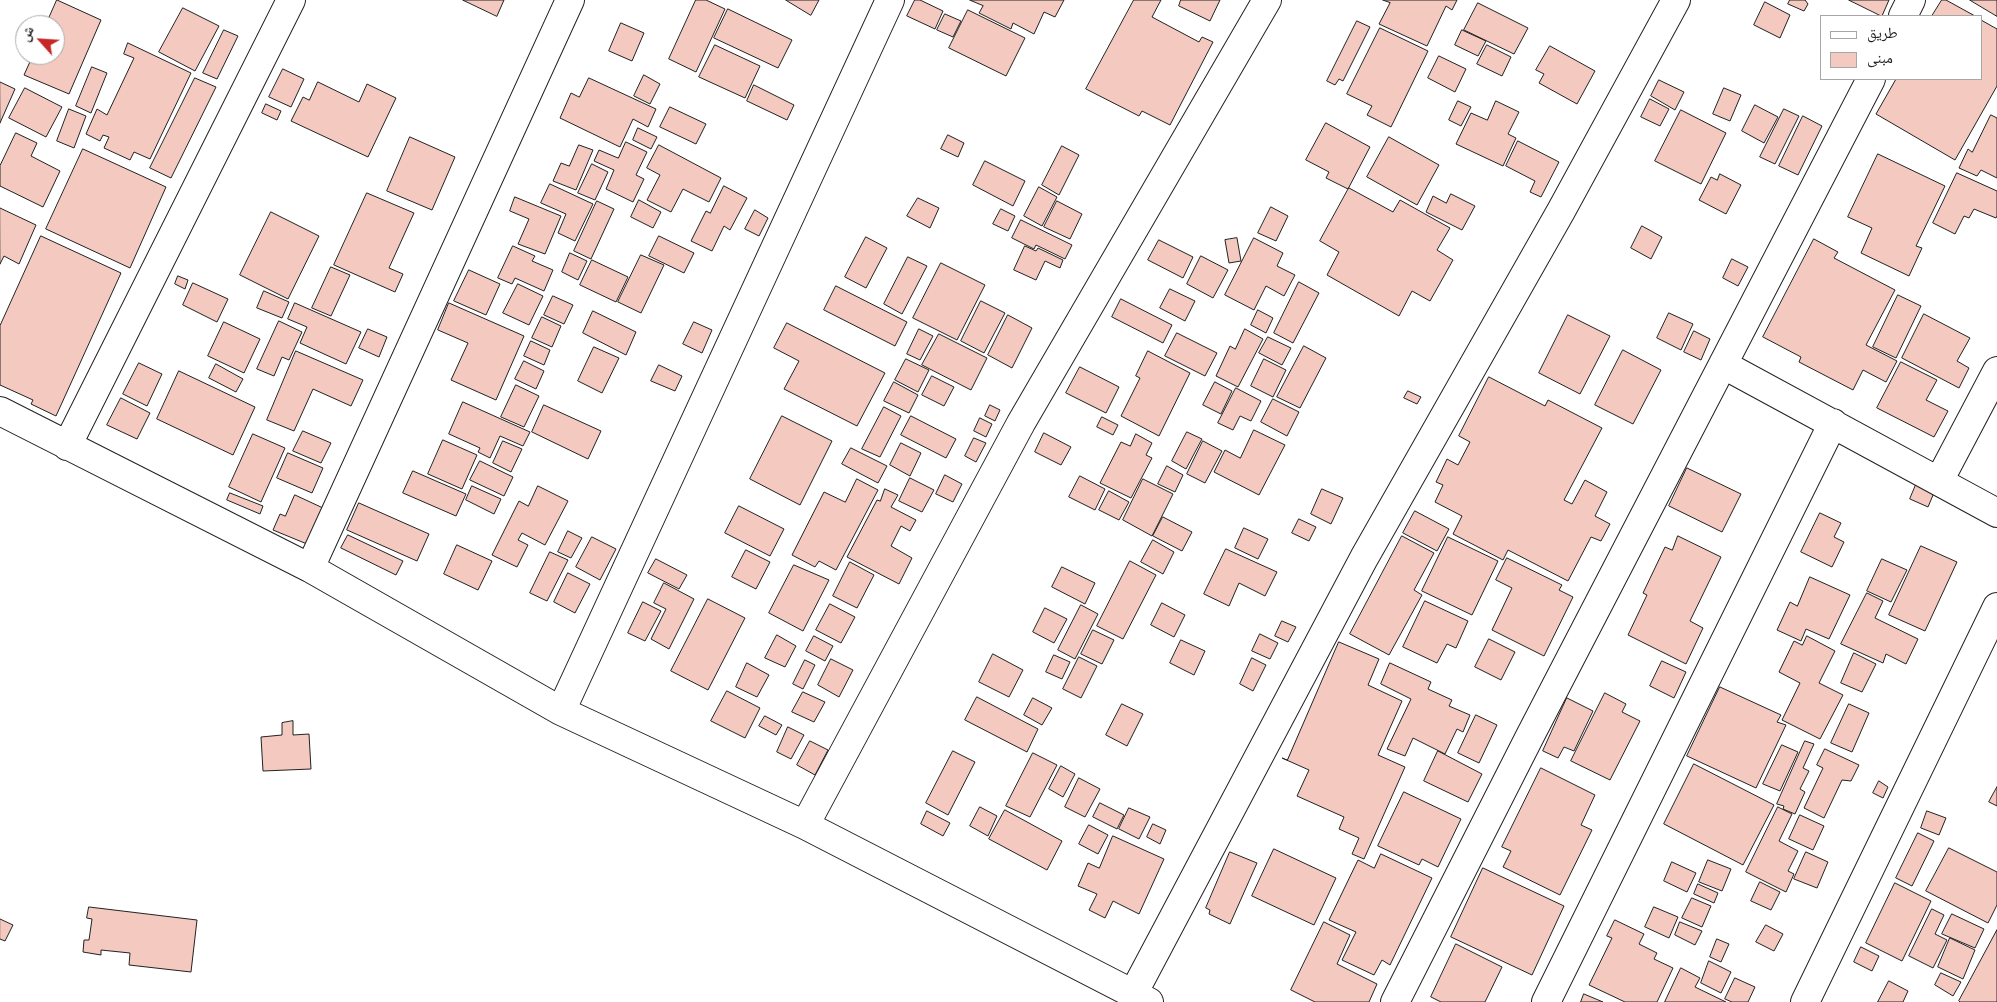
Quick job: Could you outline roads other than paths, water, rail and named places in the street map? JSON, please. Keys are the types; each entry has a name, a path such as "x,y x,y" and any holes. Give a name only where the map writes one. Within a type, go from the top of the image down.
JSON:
{"street":[{"path":"67,446 291,0"},
{"path":"310,568 570,0"},
{"path":"561,711 890,0"},
{"path":"805,825 1021,423 1267,0"},
{"path":"0,411 310,568 561,711 805,825 1141,998 1364,558 1556,220 1676,0"},
{"path":"1904,15 1911,0"},
{"path":"1396,1002 1530,736 1870,80"},
{"path":"1724,365 1997,513"},
{"path":"1939,481 1997,371"},
{"path":"1546,1002 1833,423"},
{"path":"1806,1002 1997,607"}]}
